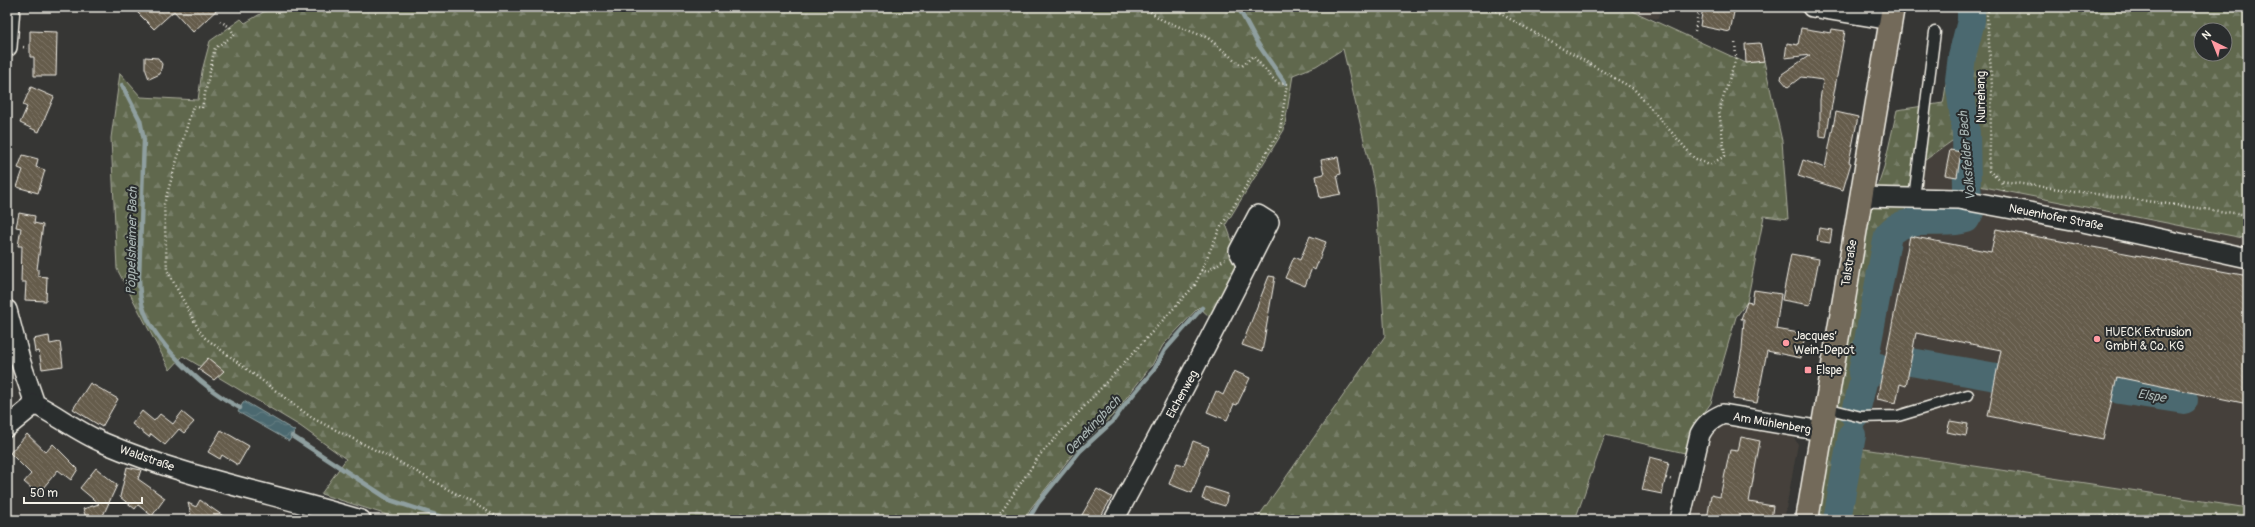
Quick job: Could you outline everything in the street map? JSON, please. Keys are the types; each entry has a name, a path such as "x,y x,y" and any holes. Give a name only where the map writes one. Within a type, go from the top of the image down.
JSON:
{"main road":[{"name":"Talstraße","path":"1807,520 1892,14"}],"street":[{"path":"7,47 10,7"},
{"path":"1812,7 1892,14"},
{"name":"Neuenhofer Straße","path":"1862,197 1958,199 1999,206 2248,258"},
{"name":"Eichenweg","path":"1114,520 1199,362 1243,258"},
{"path":"7,310 21,363 35,404 7,427"},
{"name":"Waldstraße","path":"35,404 103,443 132,454 199,475 361,520"},
{"name":"Am Mühlenberg","path":"1680,520 1700,434 1704,427 1712,419 1722,414 1822,431"}],"lane":[{"path":"1914,198 1935,32"},
{"path":"1826,408 1861,417 1898,416 1968,395"}],"path":[{"path":"996,520 1039,456 1190,290 1201,270 1219,230 1280,131 1288,84 1276,83 1253,56 1242,66 1208,38 1162,20 1144,7"},
{"path":"1489,7 1634,89 1694,158 1709,165 1725,156 1719,111 1736,58 1735,40"},
{"path":"1695,31 1698,7"},
{"name":"Nurrehang","path":"1989,7 1987,15 1992,86 1989,171 2001,182"},
{"path":"220,21 230,27 234,35 215,48 202,108 193,106 164,204 167,270 199,330 204,337 312,418 399,462 503,520"},
{"path":"1999,206 2001,182 2248,215"},
{"path":"1201,270 1207,272 1235,250 1243,258"},
{"path":"2081,520 2095,517 2125,516 2145,520"}],"shaded area":[{"path":"1624,7 1660,7 1658,19 1643,16"},
{"path":"1952,140 1972,142 1974,185 2248,239 2248,508 1857,448 1914,168"},
{"path":"1728,422 1791,433 1798,444 1784,520 1686,520 1712,427"}],"green space":[{"path":"272,7 1624,7 1746,63 1764,61 1782,141 1788,219 1764,216 1747,302 1736,317 1711,403 1691,431 1685,453 1605,435 1575,520 1256,520 1385,336 1375,188 1343,49 1316,66 1293,75 1284,130 1226,224 1240,263 1211,318 1199,307 1163,345 1152,365 1112,416 1079,446 1031,508 1025,520 403,520 321,494 346,459 300,426 183,356 170,370 117,269 111,138 120,73 141,97 198,100 202,71 210,41 241,19 245,23"},
{"path":"1967,7 2248,7 2248,239 1974,185 1972,142 1952,141 1914,168 1857,448 2248,508 2248,520 1816,520 1869,211 1884,167 1897,110 1943,103 1952,48"}],"water":[{"path":"244,401 295,431 289,441 238,412"}],"building":[{"path":"132,7 220,7 193,32 174,11 154,29"},
{"path":"1703,7 1735,7 1730,32 1700,26"},
{"path":"1801,28 1831,33 1832,29 1845,31 1826,138 1820,137 1820,100 1823,80 1801,77 1788,87 1781,79 1782,74 1810,55 1785,58 1787,43 1798,45"},
{"path":"30,31 57,32 56,76 34,76 34,57 30,57"},
{"path":"1760,43 1764,61 1746,63 1745,44"},
{"path":"145,57 158,58 162,64 160,74 149,79 145,68"},
{"path":"31,87 54,97 39,132 20,123 27,107 23,105"},
{"path":"1836,112 1858,117 1849,162 1851,163 1843,190 1798,176 1803,160 1825,168"},
{"path":"1950,150 1961,152 1957,177 1945,175"},
{"path":"23,155 38,159 36,167 45,170 38,193 17,187 23,170 18,168"},
{"path":"1338,157 1341,174 1337,175 1341,194 1320,198 1316,176 1324,174 1321,160"},
{"path":"19,213 35,216 34,223 43,225 37,269 38,276 47,277 46,301 25,300 26,282 21,282 22,246 18,246 21,228 16,227"},
{"path":"1819,228 1832,230 1830,243 1817,241"},
{"name":"HUECK Extrusion GmbH & Co. KG","path":"1996,229 2248,276 2248,404 2117,377 2103,439 1988,416 2001,350 1916,333 1906,386 1900,384 1896,403 1877,399 1910,236 1991,252"},
{"path":"1310,236 1326,242 1315,270 1312,268 1305,286 1285,278 1294,257 1300,260"},
{"path":"1791,254 1819,259 1810,305 1782,300"},
{"path":"1269,276 1275,277 1262,352 1242,345"},
{"path":"1754,290 1781,294 1776,329 1805,334 1801,358 1767,351 1757,403 1733,399 1742,349 1744,319 1741,319 1747,302 1752,303"},
{"path":"49,336 50,344 60,342 63,366 42,369 39,351 35,352 33,339"},
{"path":"208,358 224,371 214,380 198,369"},
{"path":"1234,371 1250,378 1237,405 1234,404 1227,420 1207,412 1216,391 1223,395"},
{"path":"90,383 118,399 102,427 73,409"},
{"path":"142,411 154,421 160,414 173,424 182,412 194,422 184,433 179,429 165,445 151,434 149,437 132,424"},
{"path":"1950,421 1968,424 1966,436 1947,432"},
{"path":"221,430 249,446 238,465 222,455 220,459 208,452"},
{"path":"27,434 46,452 53,444 78,469 71,480 58,470 38,494 24,482 31,474 10,453"},
{"path":"1741,437 1760,441 1749,502 1773,506 1771,520 1707,520 1711,495 1720,497 1730,450 1738,451"},
{"path":"1193,441 1209,447 1192,493 1169,484 1177,463 1184,465"},
{"path":"1650,457 1669,462 1662,494 1642,490"},
{"path":"127,467 141,470 138,479 165,498 152,516 138,505 135,509 120,497"},
{"path":"96,468 117,485 101,520 87,520 83,509 99,504 80,488"},
{"path":"1206,487 1228,494 1225,506 1202,499"},
{"path":"1097,489 1112,497 1099,520 1079,520"},
{"path":"200,500 229,520 186,520 191,514 188,503 196,507"}],"waterway":[{"name":"Oenekingbach","path":"1238,7 1258,44 1285,83"},
{"name":"Volksfelder Bach","path":"1864,378 1862,373 1888,235 1895,228 1904,224 1914,222 1956,221 1966,219 1970,212 1967,187 1966,133 1959,80 1962,56 1971,21 1971,7"},
{"name":"Pöppelsheimer Bach","path":"122,85 140,120 144,140 139,277 140,295 143,309 161,340 185,367 213,391 240,408"},
{"name":"Oenekingbach","path":"1028,520 1038,503 1080,451 1113,421 1154,370 1165,350 1202,308"},
{"name":"Elspe","path":"1911,362 1996,377"},
{"name":"Elspe","path":"1855,416 1864,378 1878,367"},
{"name":"Elspe","path":"2120,390 2184,400"},
{"name":"Elspe","path":"1837,520 1852,435"},
{"name":"Pöppelsheimer Bach","path":"292,436 390,500 451,520"}],"place":[{"name":"HUECK Extrusion GmbH & Co. KG","path":"2097,339"},
{"name":"Jacques’ Wein-Depot","path":"1786,343"},
{"name":"Elspe","path":"1808,370"}]}
